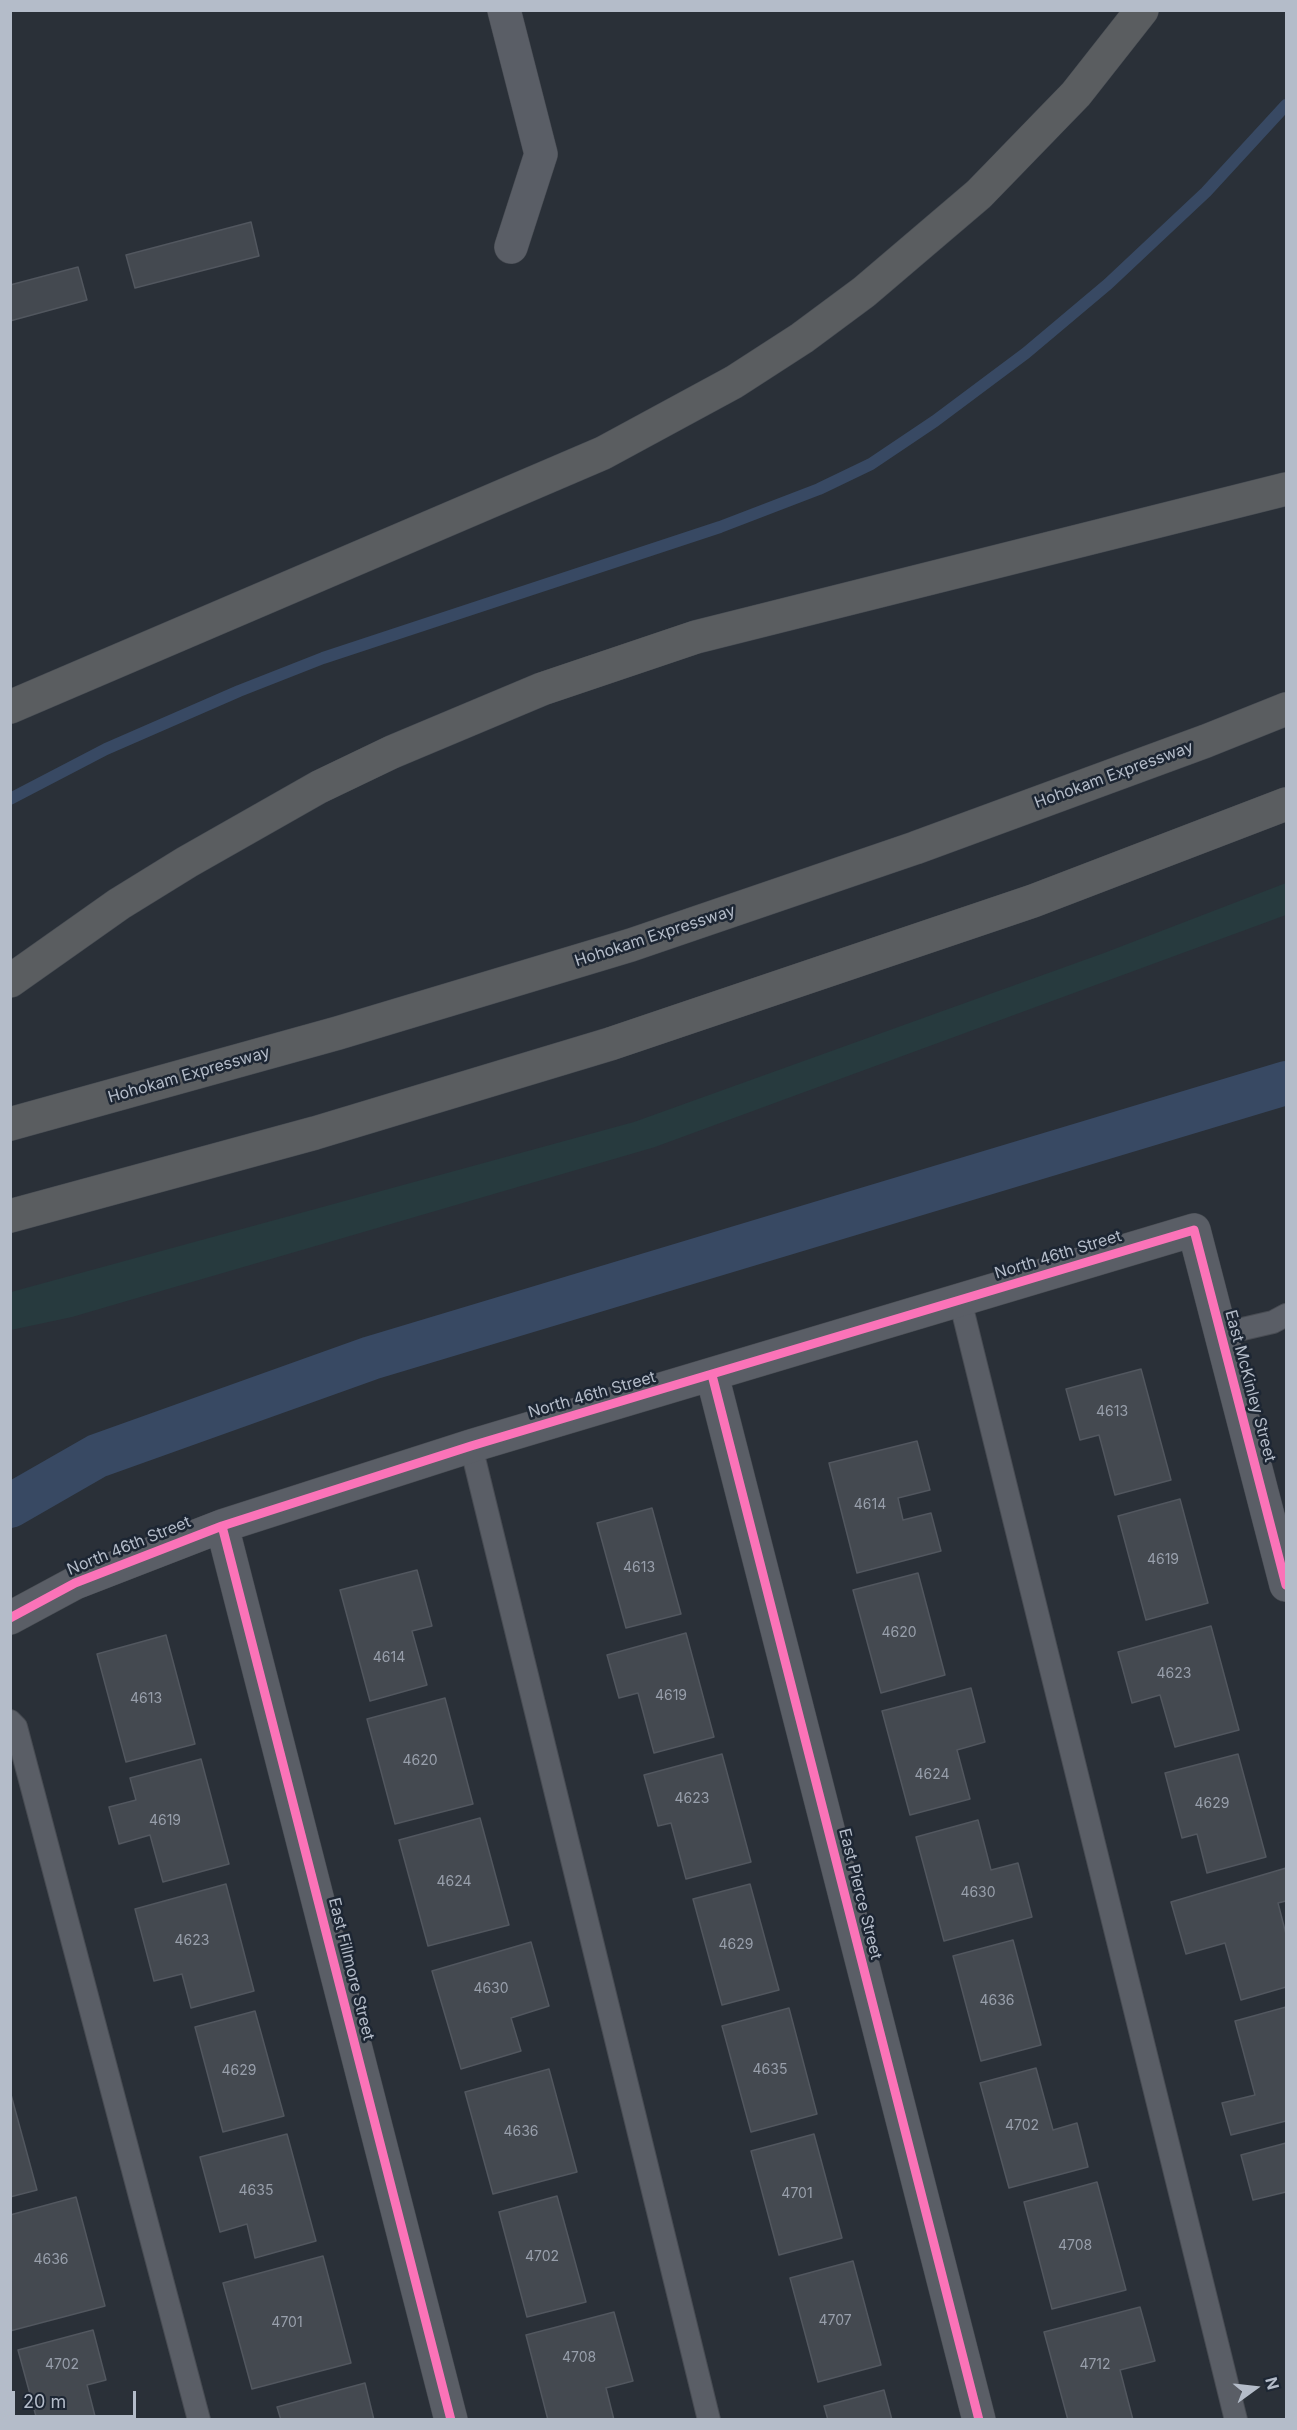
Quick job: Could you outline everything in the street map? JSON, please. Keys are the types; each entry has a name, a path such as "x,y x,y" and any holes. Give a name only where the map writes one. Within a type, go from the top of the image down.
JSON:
{"highway":[{"path":"10,707 603,453 734,382 802,338 864,292 979,194 1076,94 1142,10"},
{"path":"10,981 119,904 187,862 319,787 402,747 542,689 696,637 1287,489"},
{"name":"Hohokam Expressway","path":"10,1124 326,1037 631,945 915,848 1184,750 1287,709"},
{"path":"10,1216 315,1133 610,1044 1033,901 1287,804"}],"street":[{"path":"504,10 541,154 511,247"},
{"name":"North 46th Street","path":"10,1618 75,1582 222,1526 471,1446 1194,1230"},
{"name":"East McKinley Street","path":"1194,1230 1287,1585"},
{"name":"East Pierce Street","path":"712,1375 979,2420"},
{"name":"East Fillmore Street","path":"222,1526 451,2420"}],"lane":[{"path":"960,1300 1236,2420"},
{"path":"1221,1334 1273,1322 1287,1315"},
{"path":"471,1446 709,2420"},
{"path":"10,1721 16,1727 199,2420"}],"green space":[{"path":"1286,883 1286,915 655,1147 72,1317 11,1330 11,1292 634,1122 1104,953"}],"building":[{"path":"251,222 259,256 135,288 126,255"},
{"path":"78,267 87,300 10,321 10,285"},
{"path":"1141,1369 1171,1480 1115,1495 1099,1435 1080,1440 1066,1389"},
{"path":"917,1441 930,1490 898,1498 903,1520 931,1513 941,1551 857,1573 829,1463"},
{"path":"1180,1499 1208,1603 1146,1620 1118,1516"},
{"path":"652,1508 681,1614 626,1628 597,1523"},
{"path":"417,1570 432,1626 412,1631 427,1685 370,1701 340,1590"},
{"path":"918,1573 945,1675 881,1693 853,1590"},
{"path":"1211,1626 1239,1730 1175,1747 1160,1695 1132,1703 1118,1652"},
{"path":"686,1633 714,1737 654,1753 638,1693 619,1698 607,1655"},
{"path":"166,1635 195,1744 126,1762 97,1654"},
{"path":"971,1688 985,1742 957,1750 970,1799 910,1815 882,1711"},
{"path":"445,1698 473,1804 395,1824 367,1719"},
{"path":"722,1754 751,1862 686,1879 671,1823 658,1826 644,1775"},
{"path":"1238,1754 1266,1857 1207,1873 1197,1834 1182,1838 1165,1773"},
{"path":"201,1759 229,1864 163,1882 150,1835 119,1844 109,1807 136,1800 130,1778"},
{"path":"480,1818 509,1925 428,1946 399,1840"},
{"path":"978,1820 991,1870 1018,1863 1032,1917 944,1941 916,1837"},
{"path":"1286,1868 1286,1901 1278,1903 1286,1934 1286,1987 1241,2000 1225,1943 1186,1954 1171,1902"},
{"path":"226,1884 254,1991 191,2008 182,1974 154,1981 135,1909"},
{"path":"750,1884 779,1990 722,2005 693,1899"},
{"path":"1013,1940 1041,2045 981,2061 953,1956"},
{"path":"531,1942 549,2006 511,2018 521,2051 461,2069 432,1971"},
{"path":"1286,2007 1286,2121 1231,2135 1222,2103 1255,2095 1235,2021"},
{"path":"789,2008 817,2114 751,2132 722,2026"},
{"path":"255,2011 284,2116 223,2132 195,2027"},
{"path":"1036,2068 1053,2130 1077,2123 1088,2167 1009,2188 980,2083"},
{"path":"549,2069 577,2172 493,2194 465,2092"},
{"path":"10,2091 37,2190 10,2197"},
{"path":"287,2134 316,2241 255,2258 247,2224 220,2232 200,2157"},
{"path":"814,2134 842,2238 779,2255 751,2151"},
{"path":"1286,2143 1286,2192 1253,2200 1241,2155"},
{"path":"1097,2182 1126,2290 1052,2309 1024,2202"},
{"path":"557,2196 586,2302 527,2317 499,2212"},
{"path":"76,2197 105,2306 10,2331 10,2215"},
{"path":"323,2256 351,2363 252,2389 223,2283"},
{"path":"853,2261 881,2365 818,2382 790,2278"},
{"path":"1140,2307 1155,2361 1120,2370 1133,2420 1068,2420 1044,2332"},
{"path":"614,2312 633,2381 606,2388 614,2420 548,2420 526,2335"},
{"path":"93,2330 106,2380 87,2385 96,2420 37,2420 18,2350"},
{"path":"365,2383 374,2420 281,2420 277,2407"},
{"path":"884,2390 892,2420 828,2420 824,2406"}],"waterway":[{"path":"10,799 106,749 239,691 323,658 720,527 819,489 871,464 935,421 1026,353 1108,284 1206,192 1286,105"},
{"path":"10,1506 97,1456 371,1358 1286,1083"}],"cycle path":[{"path":"10,1618 75,1583 222,1526 471,1446 1194,1230 1286,1585"},
{"path":"712,1375 979,2420"},
{"path":"222,1526 451,2420"}]}
